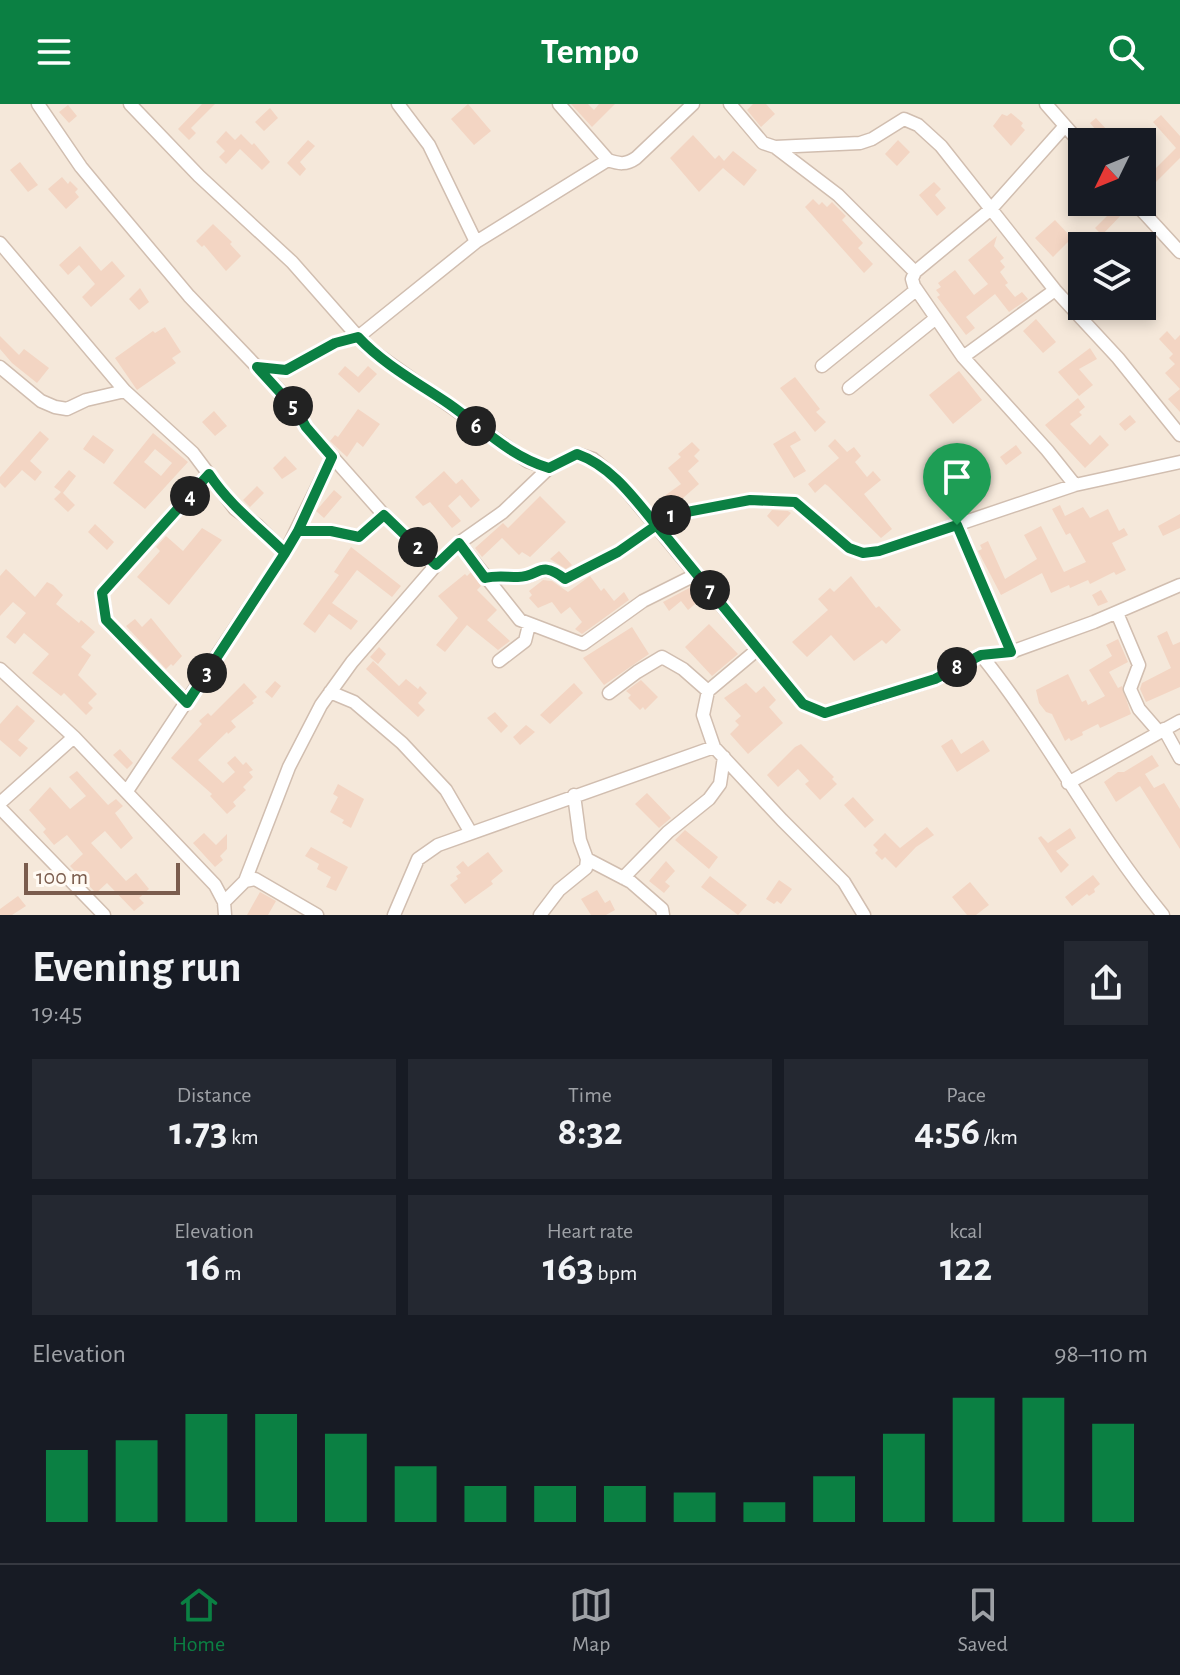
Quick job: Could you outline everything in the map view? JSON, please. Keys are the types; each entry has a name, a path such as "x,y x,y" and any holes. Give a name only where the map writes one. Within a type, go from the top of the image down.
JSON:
{"street":[{"path":"38,104 81,167 189,296 297,411 306,427 384,515 436,565"},
{"path":"130,104 199,176 292,262 367,347 483,432 527,461 549,468"},
{"path":"398,104 429,145 476,242"},
{"path":"559,104 608,160 619,164 636,158 693,104"},
{"path":"730,104 763,143 775,147 838,195 915,272"},
{"path":"1046,104 1068,129"},
{"path":"775,147 860,143 904,119 910,121 941,146 1055,290 1118,358 1180,435"},
{"path":"1065,126 991,209 915,272 912,279 916,290 963,357 1075,485"},
{"path":"257,367 286,370 335,343 358,337 476,242 608,160"},
{"path":"1147,216 1180,252"},
{"path":"0,243 125,391 193,453 235,509 257,525 285,553"},
{"path":"822,366 916,290"},
{"path":"963,357 1055,290"},
{"path":"849,388 936,318"},
{"path":"0,367 41,401 55,407 67,409 86,400 125,391"},
{"path":"224,908 245,881 289,767 321,705 352,662 459,543 503,512 549,468 577,454 593,459 617,479 803,704 825,713 935,679 981,655 1011,652 1117,613 1180,585"},
{"path":"127,791 285,553 332,457"},
{"path":"485,578 500,575 521,577 539,569 554,571 565,579 618,552 671,515 750,500 777,500 802,506 849,548 863,553 879,551 1075,485 1180,462"},
{"path":"187,703 106,620 102,593 209,474"},
{"path":"298,531 331,531 359,537 384,515"},
{"path":"957,525 1011,652"},
{"path":"459,543 520,620 583,644 643,601 697,574"},
{"path":"1117,613 1139,665 1130,689 1139,709 1162,730 1180,758"},
{"path":"499,661 525,641 529,625"},
{"path":"758,649 708,691 703,715 714,747 844,882 860,913"},
{"path":"981,655 1006,686 1068,783 1163,915"},
{"path":"609,693 662,657 683,669 708,691"},
{"path":"0,669 127,791 215,885 224,908"},
{"path":"330,692 354,702 402,743 446,790 471,833"},
{"path":"1068,783 1180,721"},
{"path":"74,737 0,806 104,915"},
{"path":"394,915 418,859 438,845 714,747"},
{"path":"623,878 668,832 709,799 720,784 724,757"},
{"path":"540,915 559,890 586,868 587,859 580,840 574,795"},
{"path":"587,859 623,878 662,909 663,915"},
{"path":"245,881 255,879 317,915"}],"shaded area":[{"path":"0,104 1180,104 1180,915 0,915"}],"building":[{"path":"202,104 215,104 191,128 196,133 189,140 178,129"},
{"path":"468,104 491,131 474,145 451,119"},
{"path":"571,104 588,104 594,110 599,104 615,104 592,127"},
{"path":"753,104 766,104 775,114 761,127 747,110"},
{"path":"68,105 77,116 69,123 59,112"},
{"path":"270,108 278,118 264,131 255,122"},
{"path":"1011,113 1023,123 1021,126 1025,130 1011,146 993,126 1002,114 1007,116"},
{"path":"1161,115 1180,136 1180,158 1156,182 1156,168 1176,148 1153,122"},
{"path":"1096,118 1105,128 1094,128 1090,123"},
{"path":"226,131 235,140 241,134 252,145 254,143 270,162 262,170 240,149 226,164 219,157 225,151 216,142"},
{"path":"693,135 715,159 719,155 724,161 733,151 757,170 744,186 723,168 699,192 670,158"},
{"path":"308,140 315,146 300,162 306,169 300,176 287,163"},
{"path":"898,140 910,152 897,166 885,154"},
{"path":"20,162 38,185 28,192 10,170"},
{"path":"62,177 78,189 75,192 79,197 66,209 48,189"},
{"path":"934,182 941,189 935,195 946,208 937,216 919,195"},
{"path":"813,199 827,207 832,202 846,216 842,220 863,243 858,248 873,264 864,273 805,207"},
{"path":"1107,216 1120,216 1105,232 1095,228"},
{"path":"1055,220 1068,234 1068,242 1053,257 1035,238"},
{"path":"213,224 232,242 230,244 241,256 226,271 204,245 202,247 196,241"},
{"path":"997,236 994,246 1004,258 1000,261 1005,267 1000,272 1008,283 1005,285 1015,297 1022,292 1028,299 1009,312 995,294 966,317 975,328 966,335 937,297 940,295 936,290 941,287 938,283 955,270 974,295 988,284 968,260"},
{"path":"80,246 101,271 112,261 125,276 91,307 82,297 95,284 79,265 68,275 59,265"},
{"path":"140,288 149,302 139,310 129,299"},
{"path":"1036,319 1056,342 1043,353 1023,331"},
{"path":"165,327 181,352 172,358 176,363 137,390 115,358 153,331 155,333"},
{"path":"1167,331 1175,340 1180,335 1180,389 1165,373 1175,364 1169,358 1173,354 1159,339"},
{"path":"0,336 19,355 24,349 49,368 37,383 0,349"},
{"path":"1090,348 1097,359 1079,369 1093,385 1079,396 1058,372"},
{"path":"345,366 358,377 368,366 377,374 359,393 338,374"},
{"path":"959,371 982,400 953,424 929,395"},
{"path":"795,377 820,409 816,412 826,422 815,432 780,388"},
{"path":"1180,389 1180,412 1168,399"},
{"path":"1078,398 1085,407 1079,412 1082,415 1070,424 1090,445 1100,435 1109,445 1085,468 1045,425"},
{"path":"358,409 380,424 363,447 357,442 347,457 330,441 335,435 338,437"},
{"path":"214,411 227,426 215,436 202,422"},
{"path":"1130,415 1136,422 1125,431 1119,424"},
{"path":"40,431 49,439 30,461 42,472 35,481 22,470 5,488 0,483 0,477"},
{"path":"795,431 801,440 790,446 806,471 794,478 773,444"},
{"path":"153,433 188,462 145,509 113,483","holes":["155,449 172,463 161,476 144,462"]},
{"path":"93,435 114,450 104,464 83,449"},
{"path":"835,439 847,452 854,447 861,456 855,462 867,477 873,471 881,480 864,494 892,529 881,538 828,486 825,484 815,493 808,484 839,458 828,446"},
{"path":"692,442 700,450 694,456 699,461 688,471 699,484 675,505 663,510 656,502 681,484 668,468"},
{"path":"1016,445 1022,453 1006,465 1000,457"},
{"path":"285,456 297,469 282,479 273,468"},
{"path":"69,470 76,476 63,493 75,505 68,512 54,499 61,492 54,487"},
{"path":"444,471 456,484 462,479 480,500 471,508 460,495 448,506 461,521 452,528 430,502 423,506 415,497"},
{"path":"974,477 980,489 969,495 963,483"},
{"path":"257,486 264,493 250,507 243,500"},
{"path":"334,490 342,497 324,518 316,511"},
{"path":"540,496 566,522 530,557 522,552 519,555 502,538 482,557 475,548 503,523 508,528"},
{"path":"1060,505 1065,516 1083,507 1090,518 1108,509 1119,531 1124,528 1128,535 1112,543 1126,570 1116,575 1114,572 1090,584 1088,580 1051,593 1042,573 1001,595 978,551 982,549 980,545 988,541 1005,579 1037,559 1024,535 1041,526 1064,572 1086,562 1052,509"},
{"path":"772,510 791,513 778,527 767,516"},
{"path":"1180,514 1180,528 1163,536 1158,526"},
{"path":"95,524 114,542 107,550 88,532"},
{"path":"202,528 222,540 169,605 137,577 160,551 156,547 166,536 183,551"},
{"path":"351,547 401,586 392,597 357,570 332,603 358,621 351,630 329,614 315,633 303,624 339,575 334,572"},
{"path":"559,551 572,565 566,569 550,559"},
{"path":"6,569 35,597 47,582 53,585 63,595 56,604 95,632 81,647 91,655 78,675 97,694 88,703 93,708 86,715 64,693 61,696 32,673 49,654 24,633 15,644 6,637 26,613 13,602 0,616 0,576"},
{"path":"471,572 481,586 477,590 497,610 487,620 510,641 498,650 467,625 445,652 436,645 458,618 438,596"},
{"path":"590,576 601,591 604,588 614,601 624,592 629,600 582,634 575,629 582,622 570,607 561,614 552,602 538,608 529,598 532,595 529,591 543,580 552,581 568,592"},
{"path":"851,576 876,608 879,606 901,630 886,644 882,640 854,661 831,635 807,657 792,642 828,610 818,599 830,588 834,592"},
{"path":"691,587 701,599 688,610 681,601 669,611 663,602"},
{"path":"1101,590 1108,602 1098,606 1092,595"},
{"path":"151,618 182,656 166,669 126,626 135,619 142,627"},
{"path":"709,624 738,654 712,676 685,647"},
{"path":"632,627 649,654 604,685 583,658"},
{"path":"1167,631 1173,645 1180,642 1180,687 1146,702 1140,689 1142,683 1171,668 1157,636"},
{"path":"1118,639 1128,662 1109,672 1118,688 1122,686 1131,714 1100,728 1098,724 1082,732 1083,735 1065,741 1052,714 1039,703 1036,690 1068,674 1082,702 1086,700 1088,705 1105,696 1089,670 1112,656 1106,645"},
{"path":"379,647 386,654 378,664 370,657"},
{"path":"373,661 399,686 406,679 427,693 418,703 425,710 418,717 366,669"},
{"path":"641,680 658,697 645,710 643,707 640,710 628,698 631,695 626,691"},
{"path":"275,681 281,686 272,698 265,692"},
{"path":"244,683 257,697 252,701 254,703 231,721 236,727 198,760 223,783 235,772 227,763 235,756 253,770 249,772 253,777 243,787 246,790 233,802 236,806 227,814 210,796 212,794 171,758 202,724 199,721 208,713 211,716"},
{"path":"574,683 583,693 550,724 540,715"},
{"path":"746,683 756,693 764,686 776,700 769,707 783,723 748,754 730,734 739,725 735,721 741,716 724,698"},
{"path":"17,705 35,721 18,740 28,748 20,757 0,740 0,724"},
{"path":"495,712 508,726 501,733 487,718"},
{"path":"526,725 535,732 520,745 513,737"},
{"path":"952,739 961,754 983,740 990,751 957,772 941,746"},
{"path":"801,744 834,777 832,779 837,784 820,800 805,784 809,781 798,769 778,787 767,775"},
{"path":"120,749 133,763 127,769 113,755"},
{"path":"1152,755 1159,766 1145,774 1154,788 1164,783 1180,809 1180,849 1140,786 1116,802 1104,782"},
{"path":"77,771 108,805 116,799 123,806 115,813 133,838 121,849 105,831 91,843 126,881 136,873 149,889 139,898 144,903 134,911 107,883 96,893 70,866 83,854 67,835 54,845 43,832 46,829 29,810 50,787 70,809 86,796 69,777"},
{"path":"338,784 364,799 351,828 330,812 338,797 333,794"},
{"path":"647,793 671,818 659,828 635,804"},
{"path":"853,797 874,820 865,828 844,805"},
{"path":"927,827 934,835 916,847 896,868 885,857 882,860 875,853 878,850 873,845 885,833 900,848"},
{"path":"1070,828 1076,838 1056,851 1069,865 1061,873 1038,838 1041,836 1048,843"},
{"path":"685,830 718,857 709,869 675,840"},
{"path":"204,833 216,845 227,834 227,849 220,856 223,860 215,867 193,843"},
{"path":"311,847 348,867 336,891 326,887 331,877 317,869 319,864 305,856"},
{"path":"488,852 503,871 491,881 493,884 465,904 450,885 461,873 456,867 463,861 468,867"},
{"path":"666,861 675,871 665,882 670,886 664,893 649,881"},
{"path":"1093,875 1100,884 1094,889 1095,892 1089,896 1087,894 1072,906 1065,897"},
{"path":"710,876 747,905 738,915 701,887"},
{"path":"779,880 792,889 781,904 777,901 774,904 766,899"},
{"path":"970,882 989,905 976,915 967,915 952,897"},
{"path":"597,890 605,903 610,900 615,910 606,915 591,915 581,899"},
{"path":"260,892 276,901 268,915 247,915"},
{"path":"18,896 26,906 12,915 0,915 0,909"}],"route":[{"path":"957,525 879,551 863,553 849,548 795,502 750,500 671,515 656,525 618,552 565,579 554,571 539,569 521,577 500,575 485,578 459,543 436,565 384,515 359,537 331,531 298,531 285,553 187,703 106,620 102,607 102,593 209,474 235,509 257,525 285,553 332,457 306,427 297,411 257,367 286,370 335,343 358,337 420,386 527,461 549,468 577,454 593,459 617,479 656,525 668,539 803,704 825,713 935,679 981,655 1011,652 957,525"}]}
